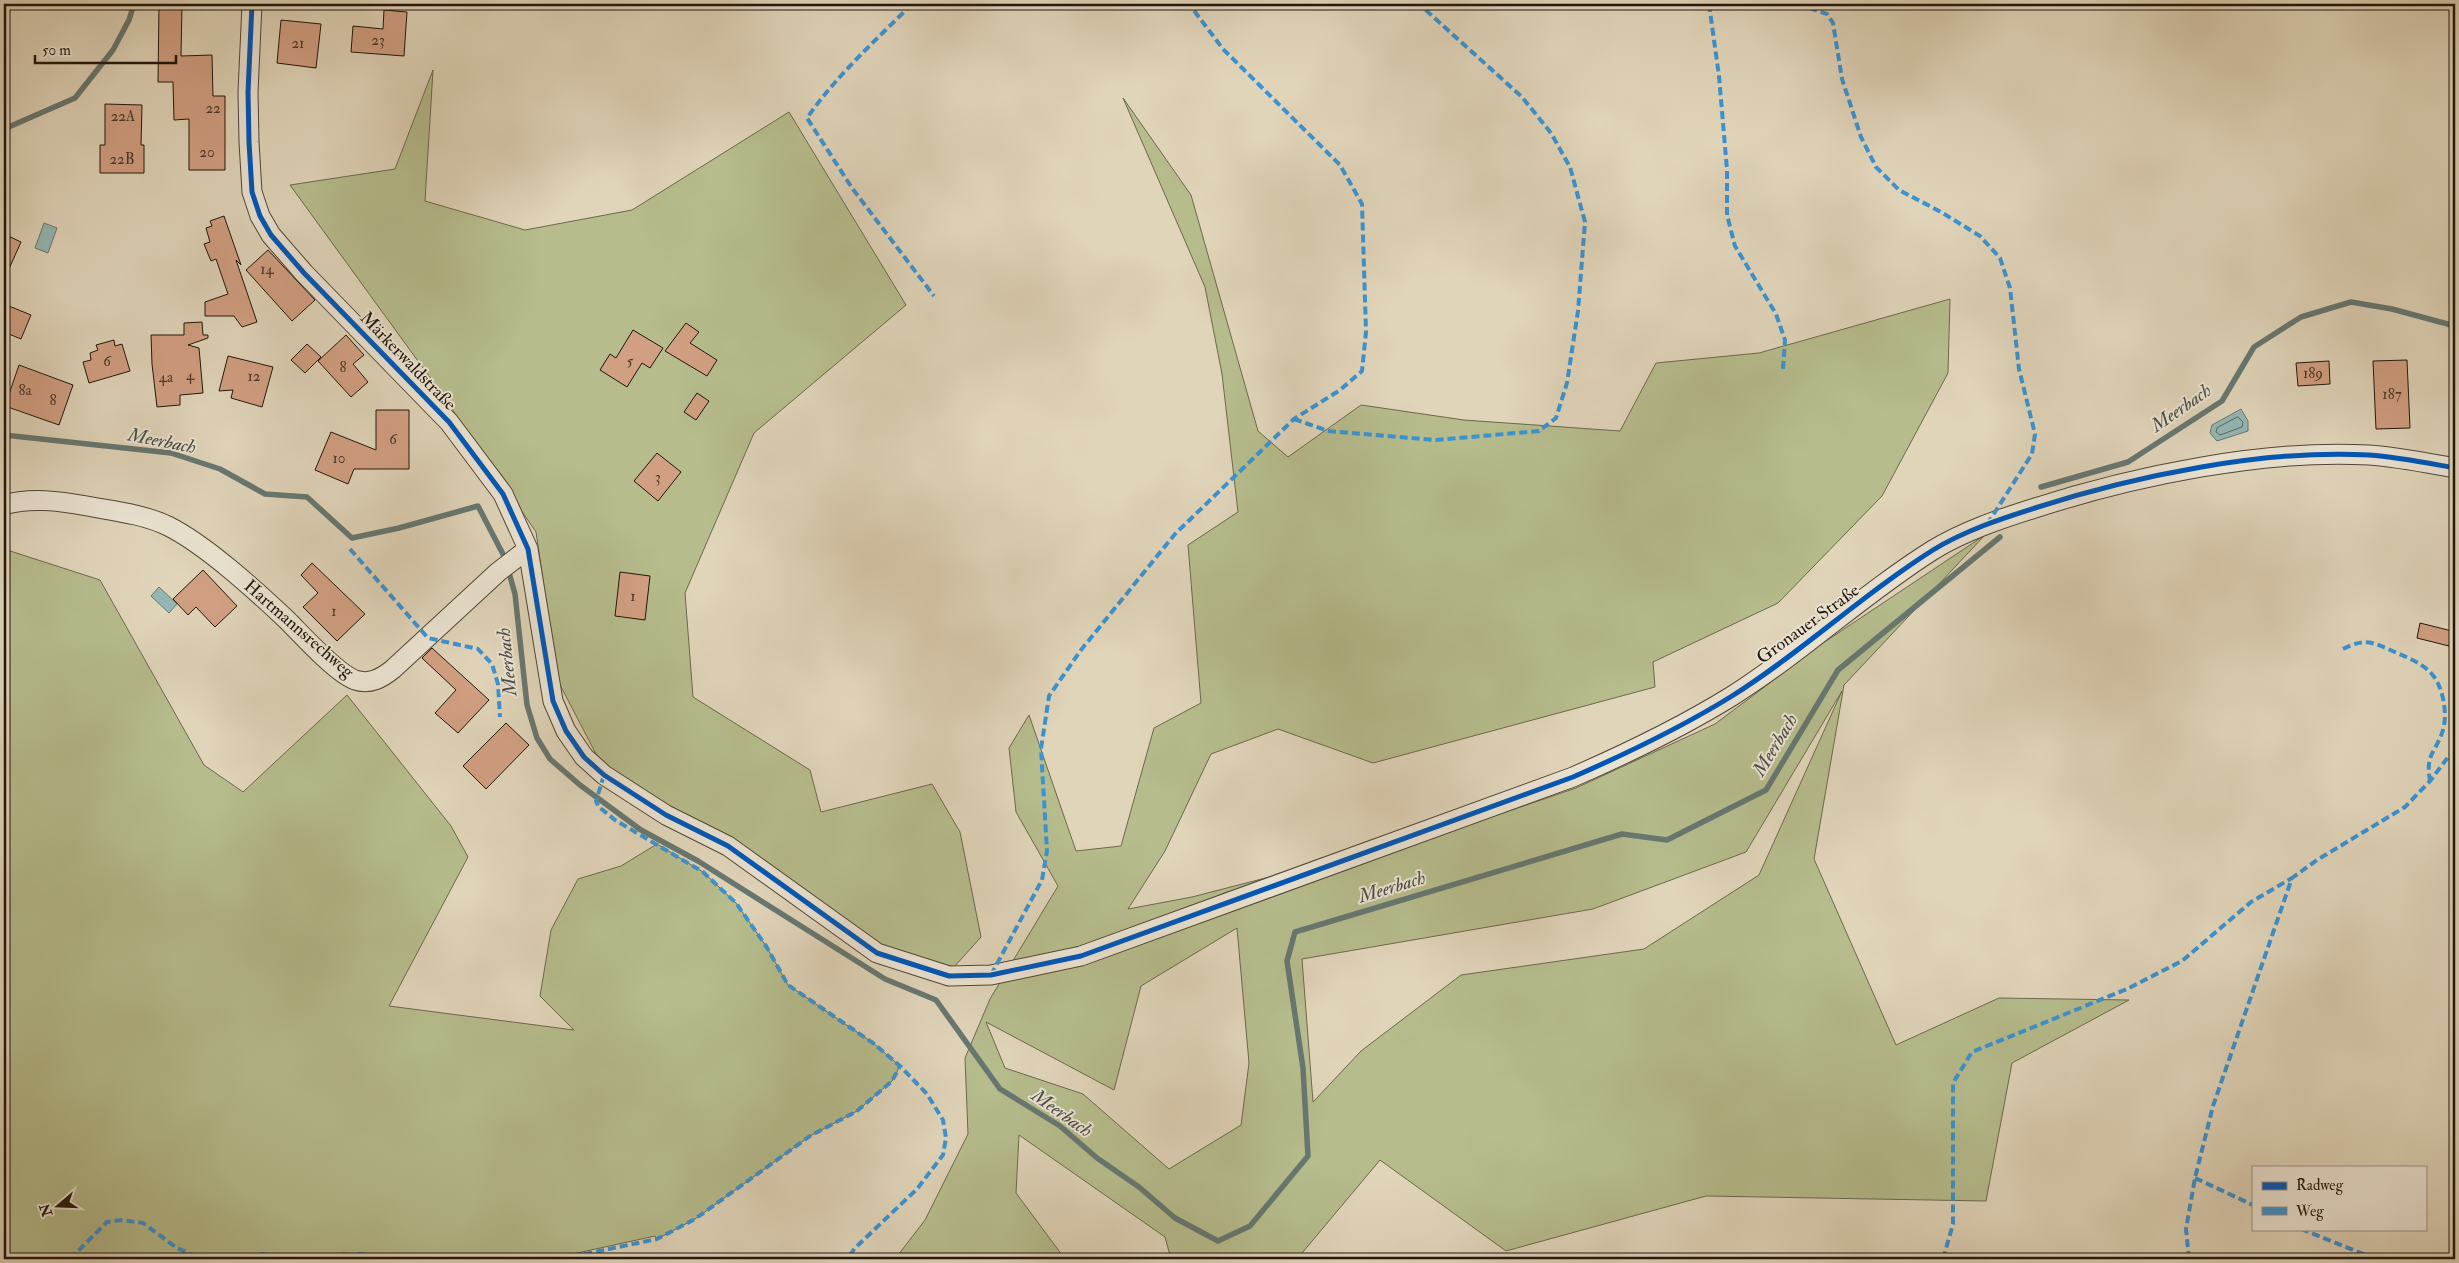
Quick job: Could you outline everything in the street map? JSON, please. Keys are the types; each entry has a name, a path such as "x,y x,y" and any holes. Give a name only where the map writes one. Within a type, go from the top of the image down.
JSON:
{"street":[{"name":"Märkerwaldstraße","path":"252,4 248,92 249,142 252,192 260,216 271,235 304,274 449,422 503,494 516,558 553,701 566,732 584,757 604,775 666,815"},
{"name":"Gronauer Straße","path":"666,815 728,846 877,954 949,976 991,975 1081,956 1573,777 1637,749 1733,695 1934,550 1988,523 2064,499 2129,482 2257,460 2337,454 2368,455 2455,468"},
{"name":"Hartmannsrechweg","path":"4,505 15,502 41,501 71,503 136,515 167,525 191,540 262,596 337,667 355,680 370,682 383,678 516,558"}],"green space":[{"path":"433,70 425,201 525,230 632,210 789,112 906,305 754,433 685,593 693,697 810,770 821,812 932,784 960,832 981,937 954,967 885,947 774,872 609,779 557,679 536,532 439,390 290,185 395,169"},
{"path":"1123,98 1191,195 1258,431 1288,457 1361,405 1464,420 1620,431 1656,363 1759,353 1950,299 1948,373 1882,496 1778,603 1653,662 1655,687 1373,763 1278,729 1211,754 1165,851 1128,909 1192,897 1459,828 1576,788 1715,724 1823,643 1985,535 1844,685 1814,859 1896,1045 1999,998 2129,1000 2012,1063 1986,1201 1706,1196 1506,1251 1380,1160 1297,1259 1171,1259 1165,1237 1019,1135 1016,1193 1065,1259 895,1259 925,1220 968,1134 965,1058 990,999 1058,886 1016,812 1009,748 1029,715 1076,851 1121,846 1154,728 1201,703 1188,545 1238,512 1222,374 1205,287","holes":["1842,691 1759,875 1644,949 1461,975 1361,1051 1313,1102 1302,959 1593,909 1746,852","1237,928 1249,1063 1241,1125 1169,1169 1083,1094 1005,1068 986,1022 1114,1090 1141,986"]},
{"path":"4,549 100,580 204,765 243,792 347,695 451,826 468,857 389,1006 574,1030 540,996 551,930 578,879 621,866 657,844 703,872 736,903 766,946 788,985 873,1043 900,1066 892,1081 857,1111 810,1136 695,1219 657,1239 655,1236 550,1259 443,1259 343,1253 315,1259 4,1259"}],"water":[{"path":"44,223 57,228 48,253 35,248"},
{"path":"2241,409 2248,421 2248,431 2217,441 2210,433 2212,425"},
{"path":"159,587 177,604 169,613 151,596"}],"building":[{"path":"159,4 182,4 181,56 212,55 213,96 225,96 225,170 189,170 189,119 174,120 173,82 158,82"},
{"path":"384,10 407,12 404,56 351,52 353,26 383,29"},
{"path":"281,20 321,24 316,68 277,63"},
{"path":"105,104 142,105 141,145 144,145 144,173 100,173 100,145 105,145"},
{"path":"224,216 241,265 236,260 257,322 242,327 234,316 205,316 205,302 228,294 216,259 211,261 204,244 210,242 206,228 212,226 210,221"},
{"path":"4,234 21,242 4,280"},
{"path":"268,250 315,300 292,321 246,270"},
{"path":"4,304 31,315 21,339 4,332"},
{"path":"202,322 203,335 208,335 208,338 188,345 199,348 203,393 180,395 180,405 157,407 151,335 184,335 184,323"},
{"path":"686,323 699,332 690,343 717,360 707,376 665,351"},
{"path":"633,330 663,348 650,368 642,363 627,387 600,370 610,354 616,358"},
{"path":"346,335 364,355 353,364 368,382 351,397 318,361"},
{"path":"114,340 115,346 122,344 130,371 89,383 83,362 91,360 90,353 98,350 96,345"},
{"path":"307,344 321,357 305,373 291,360"},
{"path":"228,356 273,367 262,407 231,398 233,390 219,391"},
{"path":"2407,360 2410,428 2376,429 2373,361"},
{"path":"2329,361 2330,384 2298,386 2296,363"},
{"path":"19,365 73,385 59,425 5,406"},
{"path":"697,393 709,401 696,420 684,412"},
{"path":"376,410 409,410 409,469 354,469 348,484 315,470 331,432 376,450"},
{"path":"657,453 681,472 658,501 634,481"},
{"path":"312,563 365,614 337,641 303,607 318,593 301,575"},
{"path":"203,570 237,606 215,627 196,607 188,615 173,599"},
{"path":"620,572 650,576 645,620 615,616"},
{"path":"2420,623 2452,631 2449,646 2417,638"},
{"path":"432,648 489,700 458,733 435,713 456,690 422,658"},
{"path":"506,723 529,745 486,789 463,766"}],"waterway":[{"name":"Meerbach","path":"4,129 75,98 113,50 129,20 134,4"},
{"name":"Meerbach","path":"2041,487 2128,462 2222,401 2254,347 2301,317 2351,302 2392,309 2455,326"},
{"name":"Meerbach","path":"4,435 171,453 220,469 265,494 307,497 352,538 399,528 478,506 506,560"},
{"name":"Meerbach","path":"508,569 515,594 527,705 537,738 550,759 580,785 641,830 698,861 885,979 936,1000 1000,1089 1060,1126 1097,1158 1139,1187 1175,1218 1218,1241 1250,1226 1308,1156 1303,1068 1287,961 1295,932 1622,834 1667,840 1766,790 1838,670 2000,537"}],"marked path":[{"path":"912,4 831,87 807,118 852,188 934,296"},
{"path":"991,975 1042,880 1047,851 1041,749 1049,696 1081,650 1175,534 1294,419 1340,390 1362,371 1366,332 1362,204 1340,165 1223,49 1189,4"},
{"path":"1294,419 1328,431 1436,440 1539,431 1556,418 1567,383 1578,311 1585,222 1570,167 1551,133 1522,97 1419,4"},
{"path":"1709,4 1719,76 1727,170 1727,215 1735,246 1776,314 1785,340 1783,369"},
{"path":"1798,4 1827,14 1833,23 1842,79 1861,137 1876,167 1899,190 1941,212 1980,236 2000,258 2010,288 2019,369 2035,434 2032,454 1988,523"},
{"path":"350,549 428,638 478,649 492,664 498,684 500,717"},
{"path":"2343,649 2364,642 2376,644 2415,661 2434,677 2441,691 2445,716 2443,730 2430,759 2430,781"},
{"path":"2189,1259 2186,1229 2195,1178 2213,1106 2292,878 2317,860 2405,807 2430,781 2455,748"},
{"path":"604,775 596,801 599,807 615,820 703,872 736,903 766,946 788,985 873,1043 900,1066 927,1094 943,1120 946,1138 943,1155 917,1189 855,1248 847,1259"},
{"path":"1943,1259 1953,1224 1953,1083 1972,1052 2127,989 2182,961 2251,902 2292,878"},
{"path":"561,1259 657,1239 695,1219 810,1136 857,1111 892,1081 900,1066"},
{"path":"2195,1178 2252,1205"},
{"path":"70,1259 107,1222 121,1220 143,1223 177,1248 200,1258 229,1259 262,1254 284,1259"},
{"path":"2304,1230 2376,1259"},
{"path":"322,1259 359,1254 440,1259"}],"cycle path":[{"path":"252,4 248,92 249,142 252,192 260,216 271,235 304,273 449,422 503,494 528,549 553,701 566,731 584,757 604,775 666,815 728,846 877,953 949,976 991,975 1081,956 1573,777 1654,739 1732,696 1783,661 1907,567 1945,543 1982,526 2114,485 2200,467 2244,461 2287,456 2369,455 2455,468"}]}
